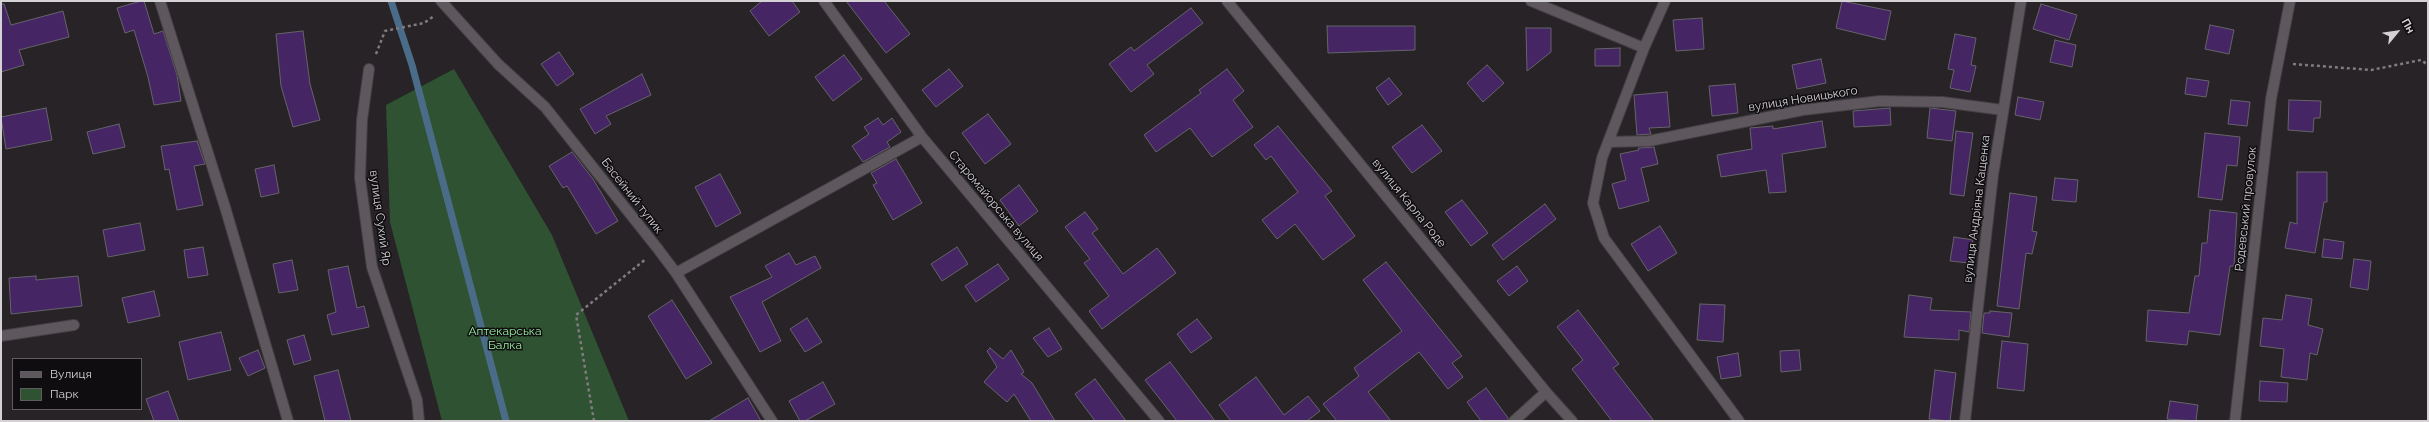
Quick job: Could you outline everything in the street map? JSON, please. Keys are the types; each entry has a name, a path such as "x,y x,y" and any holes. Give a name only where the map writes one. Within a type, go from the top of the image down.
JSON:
{"street":[{"path":"160,1 227,214 288,421"},
{"name":"Старомайорська вулиця","path":"824,1 922,137 1159,421"},
{"name":"вулиця Карла Роде","path":"1227,1 1546,392 1572,421"},
{"path":"1531,1 1644,48"},
{"path":"1665,1 1644,48 1602,158 1593,203 1604,238 1739,421"},
{"name":"вулиця Андріяна Кащенка","path":"1965,421 1993,175 2021,1"},
{"name":"Родевський провулок","path":"2235,421 2271,99 2290,1"},
{"name":"Басейний тупик","path":"443,4 498,64 545,107 676,272 772,421"},
{"name":"вулиця Сухий Яр","path":"369,69 362,120 360,178 372,267 417,400 419,421"},
{"name":"вулиця Новицького","path":"1608,142 1649,141 1803,110 1880,101 1942,102 2003,110"},
{"path":"676,272 922,137"},
{"path":"1,336 74,325"},
{"path":"1514,421 1546,392"}],"path":[{"path":"369,69 385,30 424,23"},
{"path":"2278,62 2371,70 2421,60 2428,65"},
{"path":"594,421 576,314 658,250"}],"green space":[{"name":"Аптекарська Балка","path":"454,69 552,235 629,421 442,421 390,222 386,105"}],"building":[{"path":"144,1 154,34 163,31 177,75 181,101 154,105 148,77 134,30 125,33 117,8"},
{"path":"762,1 792,1 800,12 769,36 750,11"},
{"path":"846,1 884,1 910,34 886,53"},
{"path":"1842,1 1891,11 1885,40 1836,28"},
{"path":"1,4 4,4 11,25 63,11 69,37 19,50 24,65 1,72"},
{"path":"2041,4 2077,15 2069,40 2033,29"},
{"path":"1191,8 1203,23 1147,65 1154,74 1131,92 1109,64 1131,47 1134,51"},
{"path":"1702,18 1704,49 1676,51 1673,20"},
{"path":"2210,25 2234,30 2229,54 2205,49"},
{"path":"1327,26 1415,26 1415,50 1328,53"},
{"path":"1526,28 1551,28 1551,52 1527,71"},
{"path":"303,31 310,84 320,120 293,127 281,86 276,34"},
{"path":"1955,34 1976,38 1971,65 1976,66 1970,92 1950,88 1954,70 1948,69"},
{"path":"2055,40 2076,45 2072,67 2050,62"},
{"path":"1620,48 1620,66 1595,66 1595,49"},
{"path":"559,52 574,74 557,86 541,64"},
{"path":"844,55 862,79 833,101 815,77"},
{"path":"1821,59 1826,83 1797,89 1792,65"},
{"path":"1487,65 1504,83 1483,102 1467,83"},
{"path":"949,69 963,86 936,107 922,90"},
{"path":"1227,69 1244,91 1233,100 1253,127 1212,157 1190,128 1156,152 1144,135 1201,93 1199,90"},
{"path":"642,74 651,95 606,116 611,124 595,134 580,109"},
{"path":"1389,78 1402,94 1388,105 1376,88"},
{"path":"2187,78 2209,81 2206,97 2185,94"},
{"path":"1735,84 1738,113 1712,116 1709,86"},
{"path":"1667,92 1670,127 1649,128 1651,134 1637,135 1634,95"},
{"path":"2018,97 2044,102 2040,120 2015,115"},
{"path":"2231,100 2250,102 2247,126 2228,124"},
{"path":"2289,100 2321,101 2320,118 2314,118 2313,132 2288,130"},
{"path":"46,108 52,140 6,149 1,117"},
{"path":"1890,108 1891,125 1854,127 1853,111"},
{"path":"1930,108 1956,111 1952,141 1927,138"},
{"path":"988,114 1011,144 985,164 962,133"},
{"path":"878,118 883,125 892,118 901,132 887,142 890,147 863,162 852,146 869,134 864,127"},
{"path":"1822,121 1826,147 1782,154 1786,192 1769,193 1766,170 1721,177 1717,155 1752,149 1750,128 1773,126 1773,129"},
{"path":"119,124 125,147 93,154 87,132"},
{"path":"1422,125 1442,151 1412,173 1392,147"},
{"path":"1278,126 1332,191 1325,196 1355,236 1323,260 1295,224 1277,239 1262,220 1298,192 1271,156 1266,160 1254,145"},
{"path":"1956,131 1973,133 1964,196 1950,194"},
{"path":"2205,133 2240,137 2237,166 2227,165 2222,200 2198,197"},
{"path":"197,141 205,164 194,166 203,205 177,210 169,169 165,170 161,146"},
{"path":"1654,147 1658,164 1641,168 1649,201 1619,209 1612,184 1626,180 1620,154 1639,150 1638,148"},
{"path":"572,152 593,179 618,221 596,234 567,186 563,188 549,166"},
{"path":"896,159 922,203 893,220 873,185 877,183 871,173"},
{"path":"274,165 279,193 261,197 255,169"},
{"path":"2297,172 2327,172 2327,202 2324,202 2315,253 2285,248 2290,222 2297,224"},
{"path":"720,174 741,213 716,227 695,187"},
{"path":"2055,178 2078,180 2076,202 2052,200"},
{"path":"1019,185 1038,211 1019,226 1000,200"},
{"path":"2010,193 2037,197 2032,231 2037,232 2032,254 2026,253 2019,309 1997,306"},
{"path":"1462,200 1488,233 1471,246 1445,212"},
{"path":"1545,204 1556,219 1503,260 1492,245"},
{"path":"2210,210 2237,213 2234,266 2230,266 2220,335 2189,331 2187,345 2146,341 2148,310 2189,313 2195,276 2199,276 2202,243 2207,243"},
{"path":"1085,212 1098,229 1092,233 1123,274 1157,248 1176,273 1102,329 1089,311 1109,296 1084,263 1090,259 1065,227"},
{"path":"140,223 145,250 108,257 103,230"},
{"path":"1660,226 1677,253 1648,271 1631,244"},
{"path":"1954,237 1973,240 1969,263 1950,261"},
{"path":"2324,239 2344,242 2342,259 2322,257"},
{"path":"203,247 208,275 188,278 184,250"},
{"path":"957,247 968,264 942,281 931,264"},
{"path":"789,253 796,265 815,256 821,268 762,302 781,341 760,352 730,297 772,277 765,266"},
{"path":"2354,259 2371,261 2368,290 2350,287"},
{"path":"292,260 298,290 279,293 273,264"},
{"path":"1386,262 1462,356 1452,363 1463,377 1448,389 1419,352 1368,392 1391,421 1337,421 1323,404 1359,376 1354,368 1402,331 1363,280"},
{"path":"998,264 1009,279 976,302 965,286"},
{"path":"348,266 357,308 364,306 369,327 332,335 327,315 336,312 328,270"},
{"path":"1517,266 1528,281 1509,296 1497,281"},
{"path":"36,276 36,280 78,276 82,306 11,314 9,278"},
{"path":"154,291 160,316 128,323 122,298"},
{"path":"1909,295 1932,298 1930,310 1971,312 1969,332 1959,330 1959,340 1904,337"},
{"path":"2286,295 2312,299 2308,325 2323,329 2317,355 2310,353 2307,380 2281,377 2284,349 2260,346 2263,318 2282,320"},
{"path":"672,300 712,363 686,379 648,316"},
{"path":"1700,304 1725,305 1723,342 1697,340"},
{"path":"1578,310 1619,364 1613,368 1654,421 1612,421 1572,369 1583,360 1557,327"},
{"path":"1990,311 2012,313 2009,337 1982,333 1984,313 1990,313"},
{"path":"807,318 822,342 805,352 790,329"},
{"path":"1197,319 1212,338 1191,353 1177,334"},
{"path":"1049,328 1062,349 1048,357 1033,338"},
{"path":"221,332 231,370 188,380 179,342"},
{"path":"304,335 311,360 294,365 287,340"},
{"path":"2002,341 2028,344 2024,391 1997,388"},
{"path":"990,348 1003,359 1011,350 1024,372 1021,374 1032,383 1055,421 1031,421 1014,394 1007,402 984,382 997,367 987,351"},
{"path":"258,350 265,368 248,376 239,358"},
{"path":"1799,350 1801,370 1781,372 1780,351"},
{"path":"1738,353 1741,376 1721,379 1717,357"},
{"path":"1170,362 1215,421 1177,421 1145,380"},
{"path":"338,370 351,421 325,421 314,376"},
{"path":"1935,370 1956,373 1950,421 1929,419"},
{"path":"1256,377 1284,415 1308,396 1320,411 1307,421 1231,421 1219,405"},
{"path":"1095,379 1126,421 1095,421 1075,394"},
{"path":"2260,381 2288,383 2287,402 2259,401"},
{"path":"823,382 835,404 805,421 800,421 789,401"},
{"path":"1486,388 1508,418 1508,421 1481,421 1467,402"},
{"path":"168,391 179,421 154,421 146,399"},
{"path":"748,398 761,421 709,421"},
{"path":"2170,401 2198,405 2196,421 2167,419"}],"waterway":[{"path":"391,1 412,65 506,421"}]}
